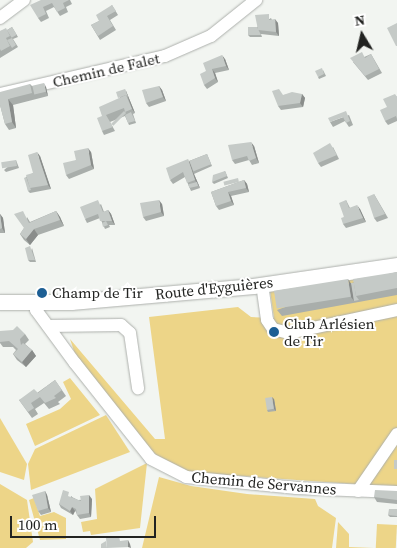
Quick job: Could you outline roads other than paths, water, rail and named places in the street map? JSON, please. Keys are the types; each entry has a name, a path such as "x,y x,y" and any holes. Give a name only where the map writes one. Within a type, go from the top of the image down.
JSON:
{"main road":[{"name":"Route d'Eyguières","path":"0,302 71,302 262,284 397,265"}],"street":[{"path":"0,18 24,0"},
{"name":"Chemin de Falet","path":"0,94 165,56 210,36 256,0"},
{"path":"262,284 267,320 274,328 289,333 397,310"},
{"name":"Chemin de Servannes","path":"36,302 36,310 151,460 186,477 358,491 397,492"},
{"path":"48,326 121,326 130,333 138,388"},
{"path":"358,491 397,434"}],"place":[{"name":"Champ de Tir","path":"42,293"},
{"name":"Club Arlésien de Tir","path":"274,332"}]}
